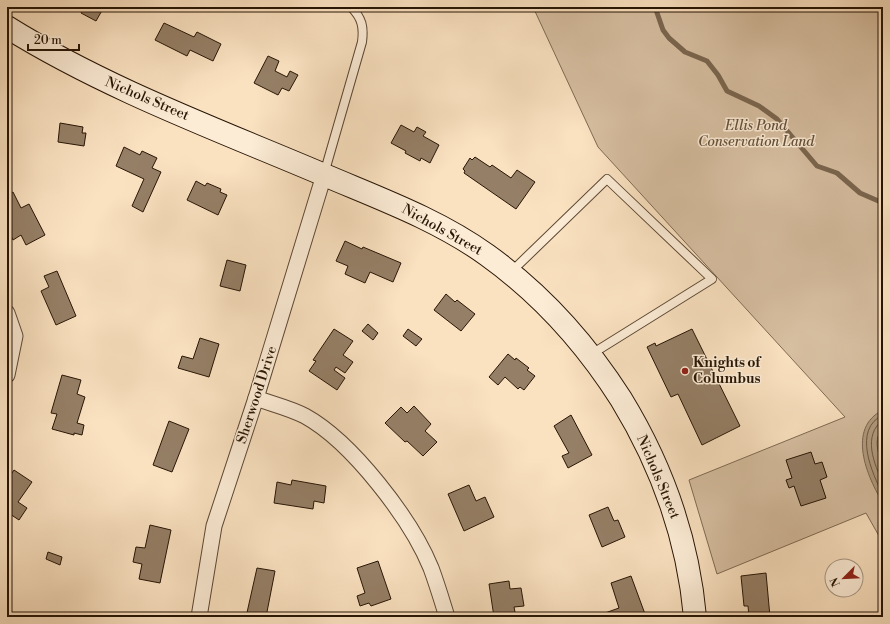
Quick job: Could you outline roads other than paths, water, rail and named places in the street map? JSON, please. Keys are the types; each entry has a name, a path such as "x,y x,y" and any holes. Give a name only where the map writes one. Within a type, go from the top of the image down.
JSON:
{"main road":[{"name":"Nichols Street","path":"7,27 92,76 434,223 485,253 510,272 554,313 590,355 634,420 666,488 686,554 692,587 695,617"}],"street":[{"name":"Sherwood Drive","path":"199,617 214,526 256,398 324,175"},
{"path":"7,313 15,336 7,375"},
{"path":"256,398 304,416 336,439 365,470 402,515 430,567 447,617"}],"lane":[{"path":"324,175 362,42 364,29 362,20 351,7"},
{"path":"510,272 607,179 712,280 590,355"}],"water":[{"path":"883,410 883,503 866,467 863,454 863,440 865,428 872,418"}],"waterway":[{"path":"655,7 663,30 669,38 685,52 707,61 718,75 727,91 759,106 777,119 817,166 837,173 860,193 883,203"}],"place":[{"name":"Knights of Columbus","path":"685,371"}],"park label":[{"name":"Ellis Pond Conservation Land","path":"756,134"}]}
